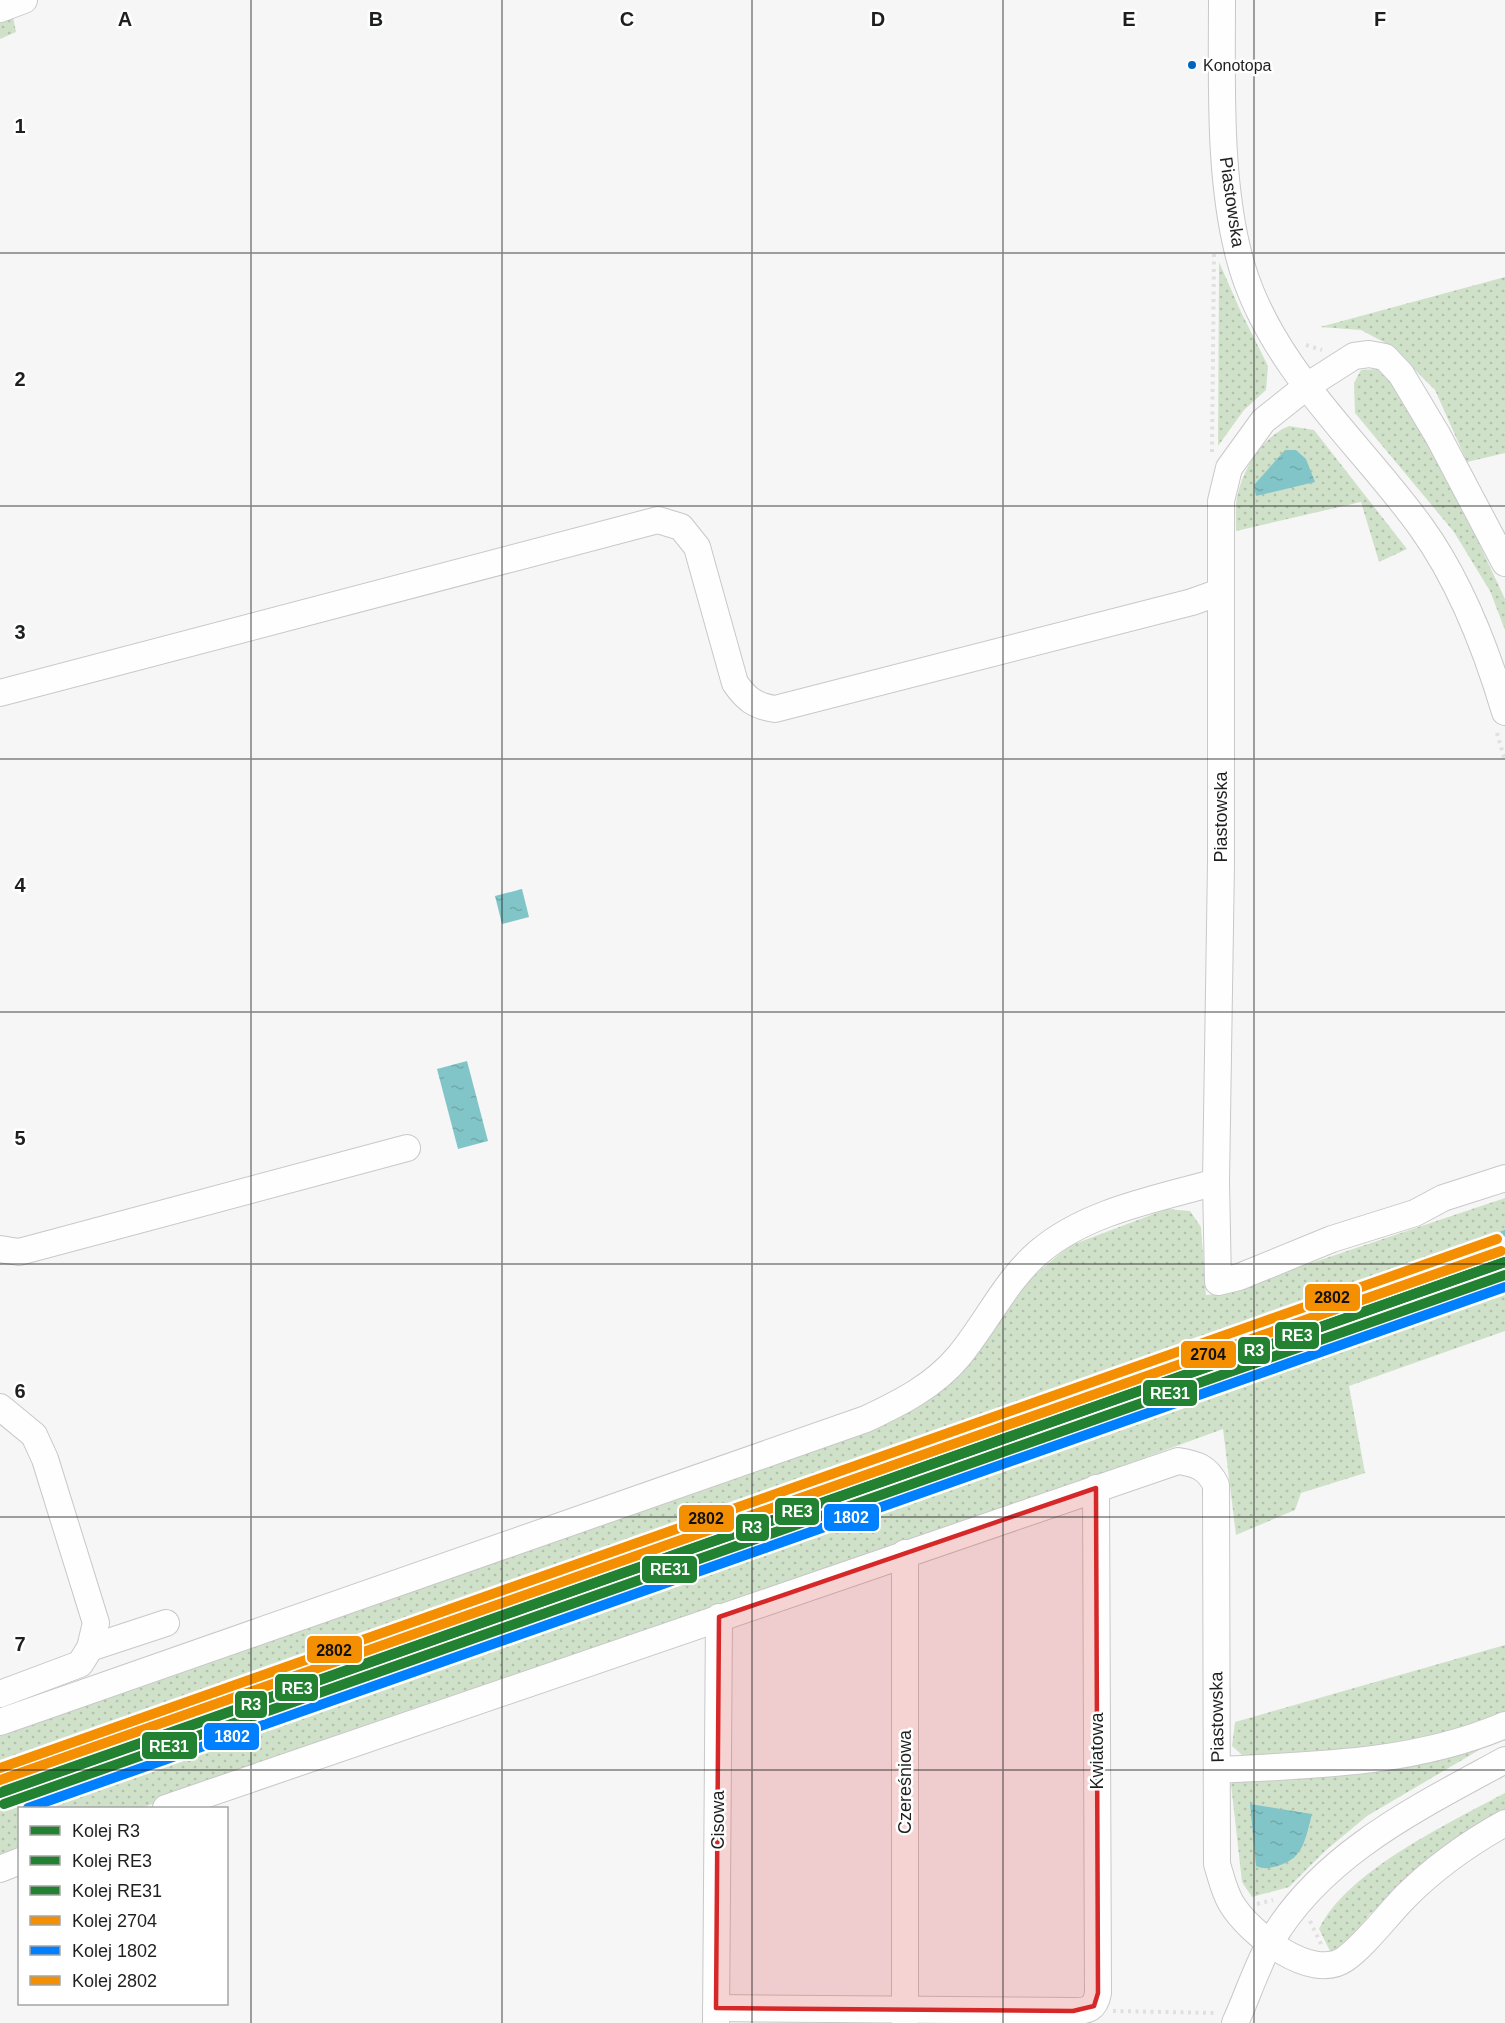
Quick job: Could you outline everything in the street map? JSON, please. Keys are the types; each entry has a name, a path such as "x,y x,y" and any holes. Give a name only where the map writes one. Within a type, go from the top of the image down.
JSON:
{"street":[{"path":"0,9 24,0"},
{"name":"Piastowska","path":"1222,0 1223,134 1232,220 1240,258 1263,317 1307,386 1394,492 1437,552 1455,582 1498,687 1500,721"},
{"path":"1307,386 1354,356 1369,354 1385,357 1401,374 1438,436 1505,563"},
{"name":"Piastowska","path":"1307,386 1263,421 1229,468 1221,501 1221,863 1216,1182 1218,1282 1239,1277 1332,1239 1415,1213 1443,1198 1505,1178"},
{"path":"0,693 658,520 681,527 697,547 735,683 744,697 758,706 775,709 1192,602 1220,592"},
{"path":"0,1249 19,1252 407,1148"},
{"path":"0,1722 875,1415 916,1394 959,1357 1016,1276 1039,1252 1066,1233 1095,1219 1216,1182"},
{"path":"0,1407 34,1436 45,1458 96,1623 90,1648 80,1664 67,1671 0,1694"},
{"name":"Piastowska","path":"1096,1488 1178,1461 1199,1465 1210,1473 1216,1485 1217,1864 1231,1903 1244,1921 1270,1944 1292,1957 1319,1966 1344,1960 1408,1894 1444,1862 1505,1823"},
{"path":"172,1807 1096,1488"},
{"name":"Kwiatowa","path":"1088,2011 1096,2002 1098,1993 1096,1488"},
{"name":"Czereśniowa","path":"905,1553 905,2017"},
{"name":"Cisowa","path":"716,2015 719,1617"},
{"path":"90,1648 166,1623"},
{"path":"1217,1770 1386,1758 1449,1745 1505,1725"},
{"path":"1228,2018 1270,1944 1294,1908 1371,1838 1398,1820 1505,1760"},
{"path":"0,1869 18,1862"},
{"path":"716,2015 1014,2017 1088,2011"}],"path":[{"path":"1214,252 1212,456 1215,462 1229,468"},
{"path":"1297,343 1329,352 1337,365"},
{"path":"1500,721 1505,761"},
{"path":"1088,2011 1228,2018"}],"highlighted area":[{"path":"1096,1488 1098,1993 1094,2006 1073,2011 716,2008 719,1617"}],"green space":[{"path":"13,17 16,32 0,39 0,23"},
{"path":"1219,262 1268,366 1266,390 1244,410 1218,446"},
{"path":"1505,277 1505,453 1467,462 1435,390 1391,346 1361,330 1320,327"},
{"path":"1377,369 1399,391 1439,458 1505,599 1505,630 1490,591 1454,532 1355,413 1354,383 1361,370"},
{"path":"1289,426 1314,430 1407,549 1379,562 1361,502 1236,531 1237,497 1249,465 1270,438"},
{"path":"1505,1198 1505,1233 751,1496 0,1767 0,1733 910,1412 948,1386 1017,1290 1069,1246 1167,1209 1190,1211 1201,1227 1206,1295 1219,1294"},
{"path":"1505,1271 1505,1331 1349,1386 1365,1473 1301,1493 1295,1510 1236,1535 1223,1429 982,1517 515,1675 144,1807 18,1807 18,1852 0,1859 0,1808 678,1563"},
{"path":"1505,1645 1505,1715 1469,1733 1297,1759 1280,1754 1243,1756 1232,1746 1235,1722"},
{"path":"1491,1743 1367,1816 1325,1851 1289,1887 1252,1897 1242,1882 1231,1784 1242,1777"},
{"path":"1505,1793 1505,1810 1405,1884 1370,1914 1347,1943 1330,1951 1319,1929 1333,1908 1352,1888 1375,1868 1402,1850"}],"water":[{"path":"1285,450 1296,450 1306,459 1315,482 1256,496 1254,485"},
{"path":"522,889 529,917 502,924 495,896"},
{"path":"467,1061 488,1141 458,1149 437,1069"},
{"path":"1250,1804 1312,1814 1303,1845 1288,1862 1271,1868 1256,1866"}],"waterway":[{"path":"0,1766 1505,1233"},
{"path":"0,1807 1505,1278"}],"rail line":[{"name":"2802","path":"0,1768 1497,1239"},
{"name":"2704","path":"0,1780 1501,1251"},
{"name":"R3","path":"0,1793 1505,1262"},
{"name":"RE3","path":"4,1791 1505,1262"},
{"name":"RE31","path":"4,1804 1505,1275"},
{"name":"1802","path":"31,1807 1505,1287"}],"place":[{"name":"Konotopa","path":"1192,65"}]}
